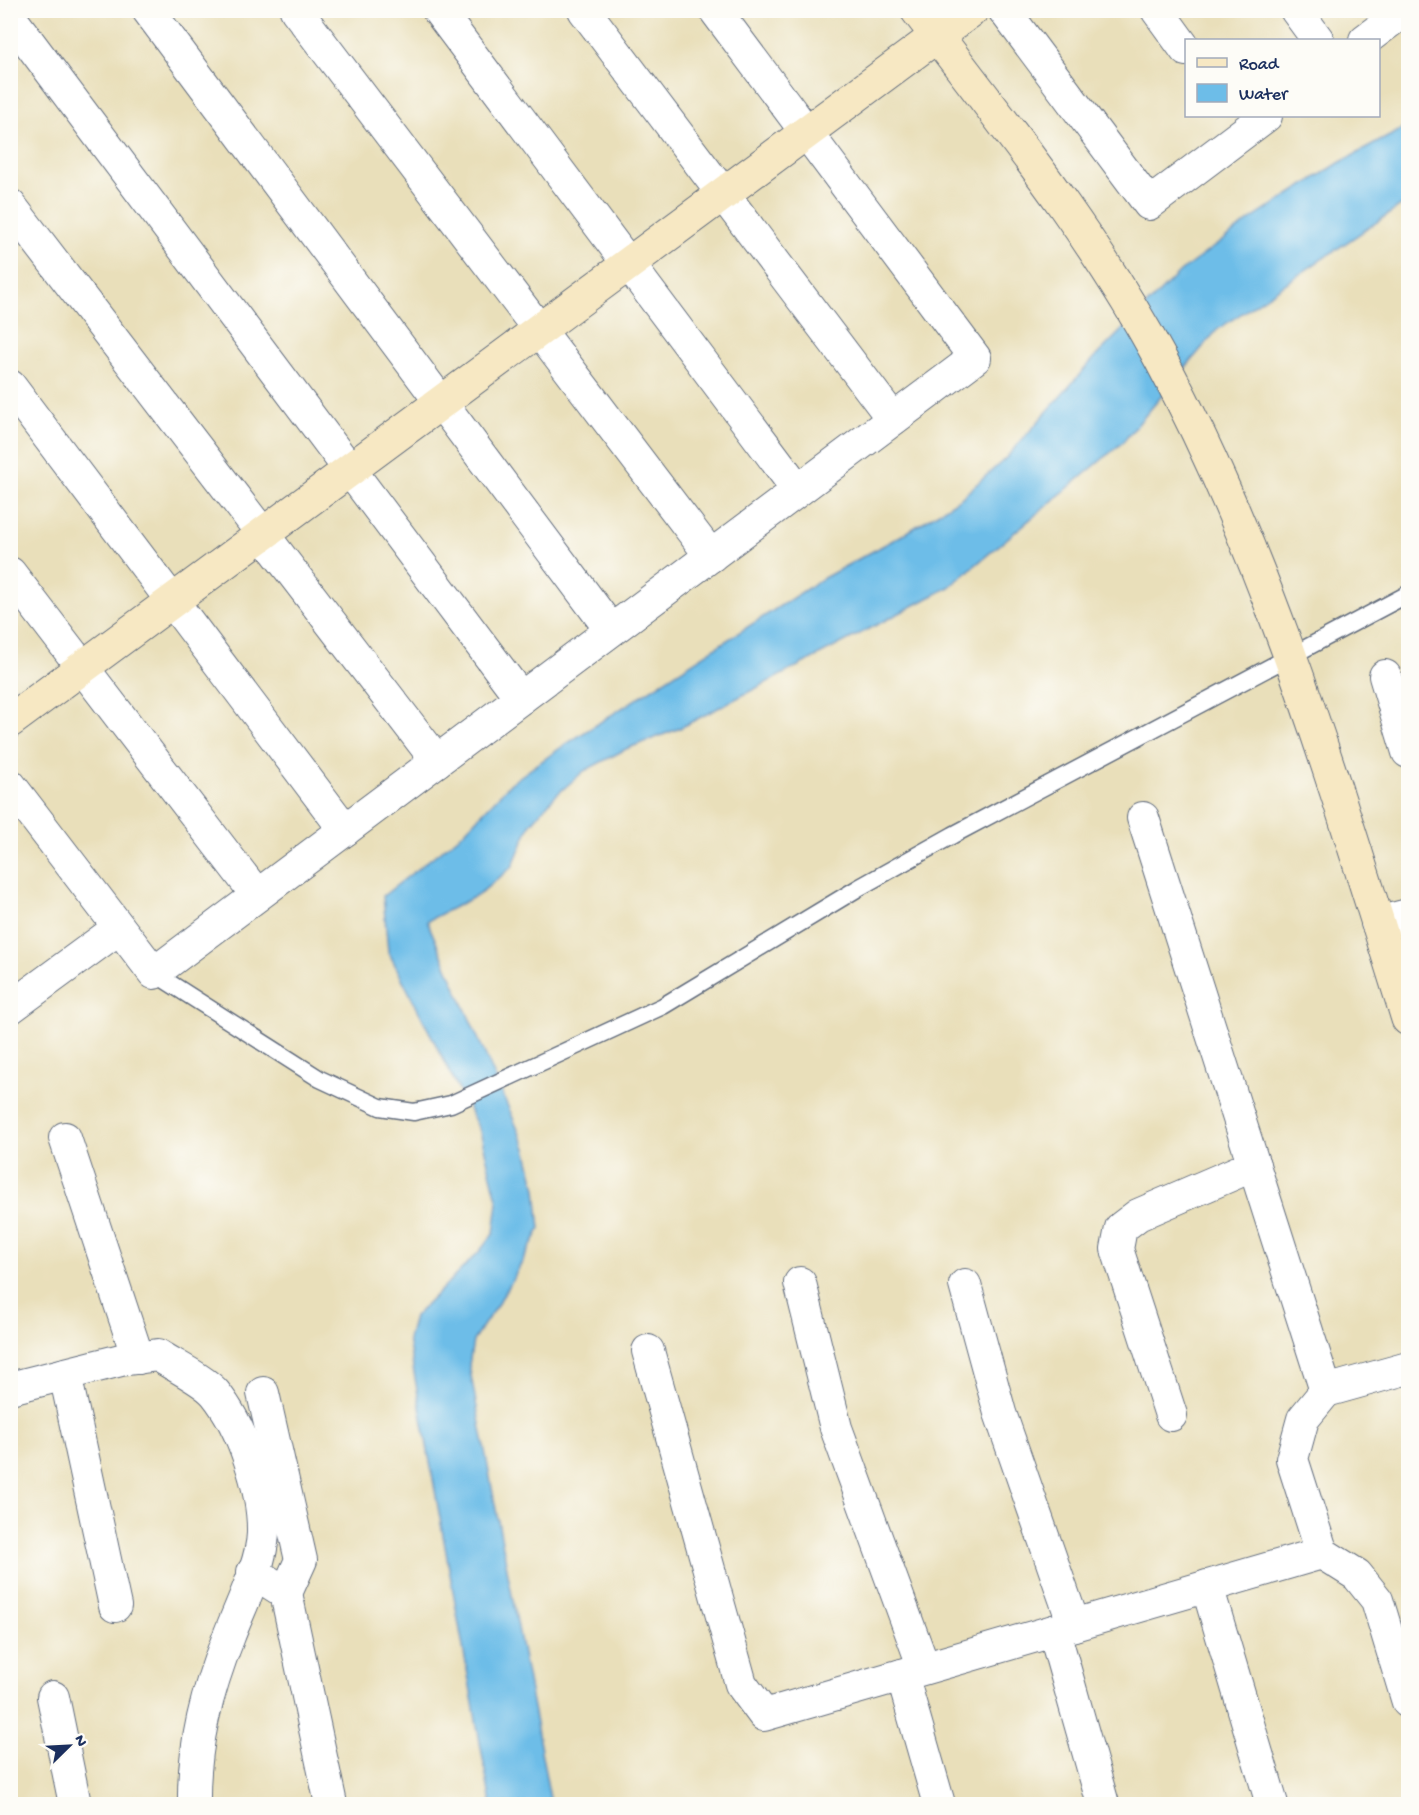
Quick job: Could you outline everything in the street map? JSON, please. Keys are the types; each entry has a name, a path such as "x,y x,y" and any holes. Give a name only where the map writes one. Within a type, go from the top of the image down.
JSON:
{"street":[{"path":"148,10 611,630"},
{"path":"296,10 711,556"},
{"path":"438,10 798,490"},
{"path":"584,10 894,419"},
{"path":"10,785 154,973 975,358 715,10"},
{"path":"917,10 1078,225 1131,308 1179,395 1208,454 1244,538 1289,658 1408,1019"},
{"path":"10,722 972,10"},
{"path":"1004,10 1149,204 1249,120"},
{"path":"1157,10 1185,49"},
{"path":"1296,10 1317,39"},
{"path":"1366,39 1405,10"},
{"path":"16,19 521,698"},
{"path":"10,205 437,761"},
{"path":"10,386 345,830"},
{"path":"10,573 257,896"},
{"path":"1385,676 1408,752"},
{"path":"1143,818 1326,1391"},
{"path":"1377,923 1408,915"},
{"path":"14,999 119,928"},
{"path":"65,1138 138,1358"},
{"path":"1171,1415 1117,1249 1121,1228 1137,1215 1254,1165"},
{"path":"800,1283 836,1428 913,1672 939,1804"},
{"path":"965,1285 1000,1413 1064,1628 1103,1804"},
{"path":"648,1351 741,1684 764,1715 1322,1553"},
{"path":"10,1388 158,1355 214,1391 237,1426 255,1475 263,1534 254,1572 218,1663 199,1725 194,1804"},
{"path":"1408,1368 1326,1391 1303,1419 1292,1459 1322,1553 1357,1575 1377,1600 1408,1702"},
{"path":"65,1374 115,1606"},
{"path":"263,1393 301,1560 286,1593 331,1804"},
{"path":"254,1572 286,1593"},
{"path":"1208,1586 1272,1804"},
{"path":"53,1697 75,1804"}],"lane":[{"path":"154,973 320,1079 380,1107 414,1112 451,1104 663,1006 860,887 932,847 1408,594"}],"water":[{"path":"1408,126 1408,201 1217,330 1123,442 949,587 678,729 626,749 584,771 554,797 530,825 512,867 478,895 427,921 526,1148 536,1189 540,1229 508,1288 473,1341 469,1365 551,1804 491,1804 408,1339 414,1317 479,1252 494,1233 498,1203 480,1131 388,951 383,896 462,834 511,783 563,746 822,579 906,533 961,498 1006,458 1097,355 1180,272 1253,218 1339,163"}]}
